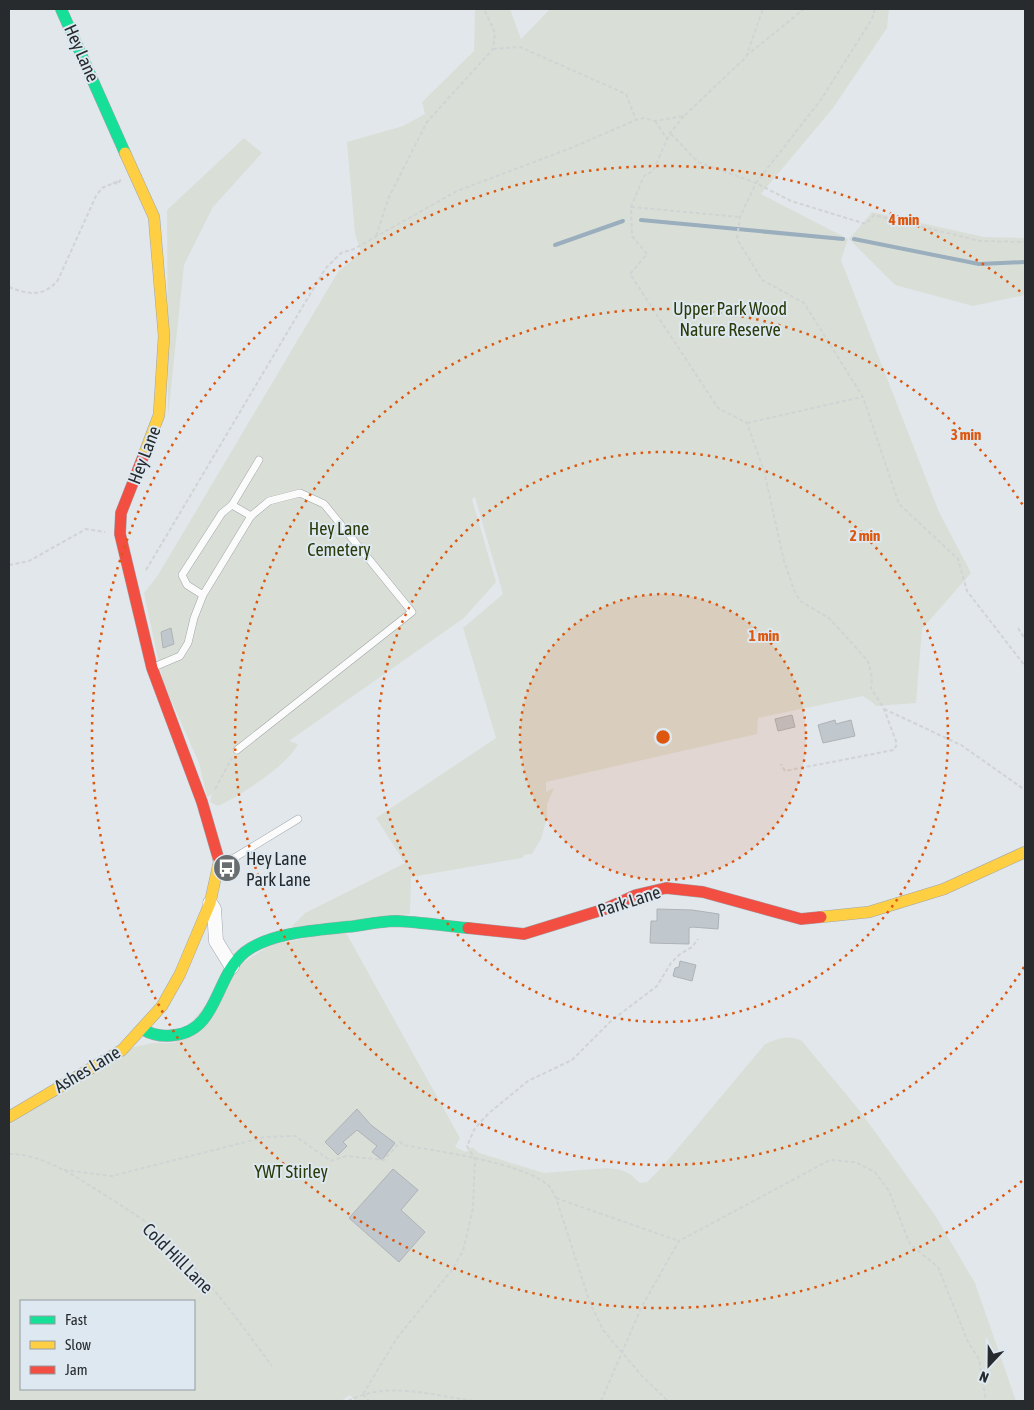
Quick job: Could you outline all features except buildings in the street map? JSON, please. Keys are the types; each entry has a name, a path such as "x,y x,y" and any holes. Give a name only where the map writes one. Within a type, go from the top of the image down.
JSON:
{"street":[{"name":"Hey Lane","path":"61,9 154,217 164,336 159,415 121,513 120,534 152,668 202,802 219,862 210,903"},
{"name":"Park Lane","path":"142,1029 151,1034 168,1036 186,1034 203,1023 232,967 246,952 272,940 299,933 395,921 524,934 605,909 636,895 666,888 703,892 801,919 869,912 944,889 1025,852"},
{"path":"210,903 214,909 216,941 232,967"},
{"name":"Ashes Lane","path":"12,1109 122,1050 162,1006 180,974 210,903"}],"lane":[{"path":"203,595 187,585 182,576 222,513 232,505 259,460"},
{"path":"152,668 180,656 188,643 194,618 203,595 252,516 269,501 300,493 324,504 412,612 237,750"},
{"path":"232,505 252,516"},
{"path":"219,862 234,858 298,819"}],"path":[{"path":"376,236 388,197 427,122 494,50 495,33 484,9"},
{"path":"746,56 763,9"},
{"path":"804,9 746,56 684,116 670,133 654,171 644,176 631,207 632,236 647,254 630,274 718,408 748,423 863,397"},
{"path":"875,9 872,19 820,101 756,183 740,217 738,239 762,280 804,303 863,397 899,504 958,559 967,591 1025,666"},
{"path":"494,50 520,47 626,94 636,120"},
{"path":"130,579 142,576 325,269 341,253 354,249 457,191 571,148 636,120 644,118 655,121 684,116"},
{"path":"655,121 667,139"},
{"path":"670,133 698,162 756,183 791,201 866,224 874,215 980,241 1025,242"},
{"path":"9,267 9,287 34,294 52,288 58,280 96,196 102,188 120,180 137,176"},
{"path":"631,207 740,217"},
{"path":"748,423 764,471 784,561 794,590 800,601 829,618 868,661 872,676 871,688 884,709 898,744 894,750 785,771 781,764"},
{"path":"9,565 29,561 86,529 120,534"},
{"path":"1018,628 1025,639"},
{"path":"884,709 961,745 1025,790"},
{"path":"202,802 211,798 237,750"},
{"path":"363,1394 397,1338 451,1271 463,1251 473,1208 475,1159 467,1146 475,1128 489,1113 528,1081 572,1060 611,1021 657,986 671,963 680,954 692,947 698,939"},
{"path":"64,1170 112,1176 265,1137 296,1136 331,1162 346,1156 384,1160 400,1142 403,1145 475,1159 536,1178 549,1186 556,1198 590,1303 603,1330 668,1401"},
{"name":"Cold Hill Lane","path":"9,1154 24,1154 64,1170 156,1230 195,1270 243,1327 272,1366"},
{"path":"601,1401 642,1306 679,1241 830,1160 855,1162 875,1172 889,1191 910,1244 938,1267 968,1342 979,1359 986,1401"},
{"path":"556,1198 679,1241"},
{"path":"348,1401 363,1394 391,1389 475,1401"},
{"path":"363,1394 369,1401"}],"green space":[{"path":"475,9 510,9 521,39 550,9 889,9 887,28 833,108 761,194 848,239 841,260 939,512 971,573 922,629 916,703 877,706 863,696 758,718 757,734 546,782 546,792 554,788 547,804 547,818 541,839 532,854 524,855 522,858 411,877 410,914 291,927 305,913 405,863 376,818 496,738 463,628 503,594 475,497 472,499 496,582 464,618 289,741 298,744 285,761 250,788 218,806 210,802 212,794 207,797 199,763 163,682 144,593 158,575 338,272 361,252 355,234 347,142 403,126 425,114 422,102 474,51"},
{"path":"244,138 262,153 213,207 184,265 168,417 167,210"},
{"path":"872,212 984,237 1025,238 1025,295 973,306 895,285 849,239"},
{"name":"YWT Stirley","path":"345,931 460,1138 455,1147 466,1152 472,1147 479,1153 544,1173 607,1168 621,1170 630,1174 640,1183 647,1182 663,1166 765,1044 788,1038 802,1041 860,1111 935,1215 975,1283 1016,1401 355,1401 350,1395 341,1401 9,1401 9,1125 130,1048 152,1043 174,1043 237,967 270,945"}],"waterway":[{"path":"641,220 843,239"},
{"path":"555,245 623,221"},
{"path":"854,239 979,264 1025,262"}],"traffic: fast":[{"path":"61,9 125,153"},
{"path":"142,1029 162,1036 189,1031 200,1023 208,1013 235,962 245,952 269,940 313,930 391,921 468,928"}],"traffic: slow":[{"path":"125,153 154,217 164,336 159,415 143,457"},
{"path":"821,917 869,912 944,889 1025,852"},
{"path":"9,1117 122,1050 162,1006 180,974 210,903 219,862 218,857"}],"traffic: jam":[{"path":"143,457 121,513 120,534 152,668 202,802 218,857"},
{"path":"468,928 524,934 605,909 636,895 666,888 703,892 801,919 821,917"}],"place":[{"name":"Hey Lane Park Lane","path":"227,868"}],"park label":[{"name":"Upper Park Wood Nature Reserve","path":"730,318"},
{"name":"Hey Lane Cemetery","path":"339,538"}]}
